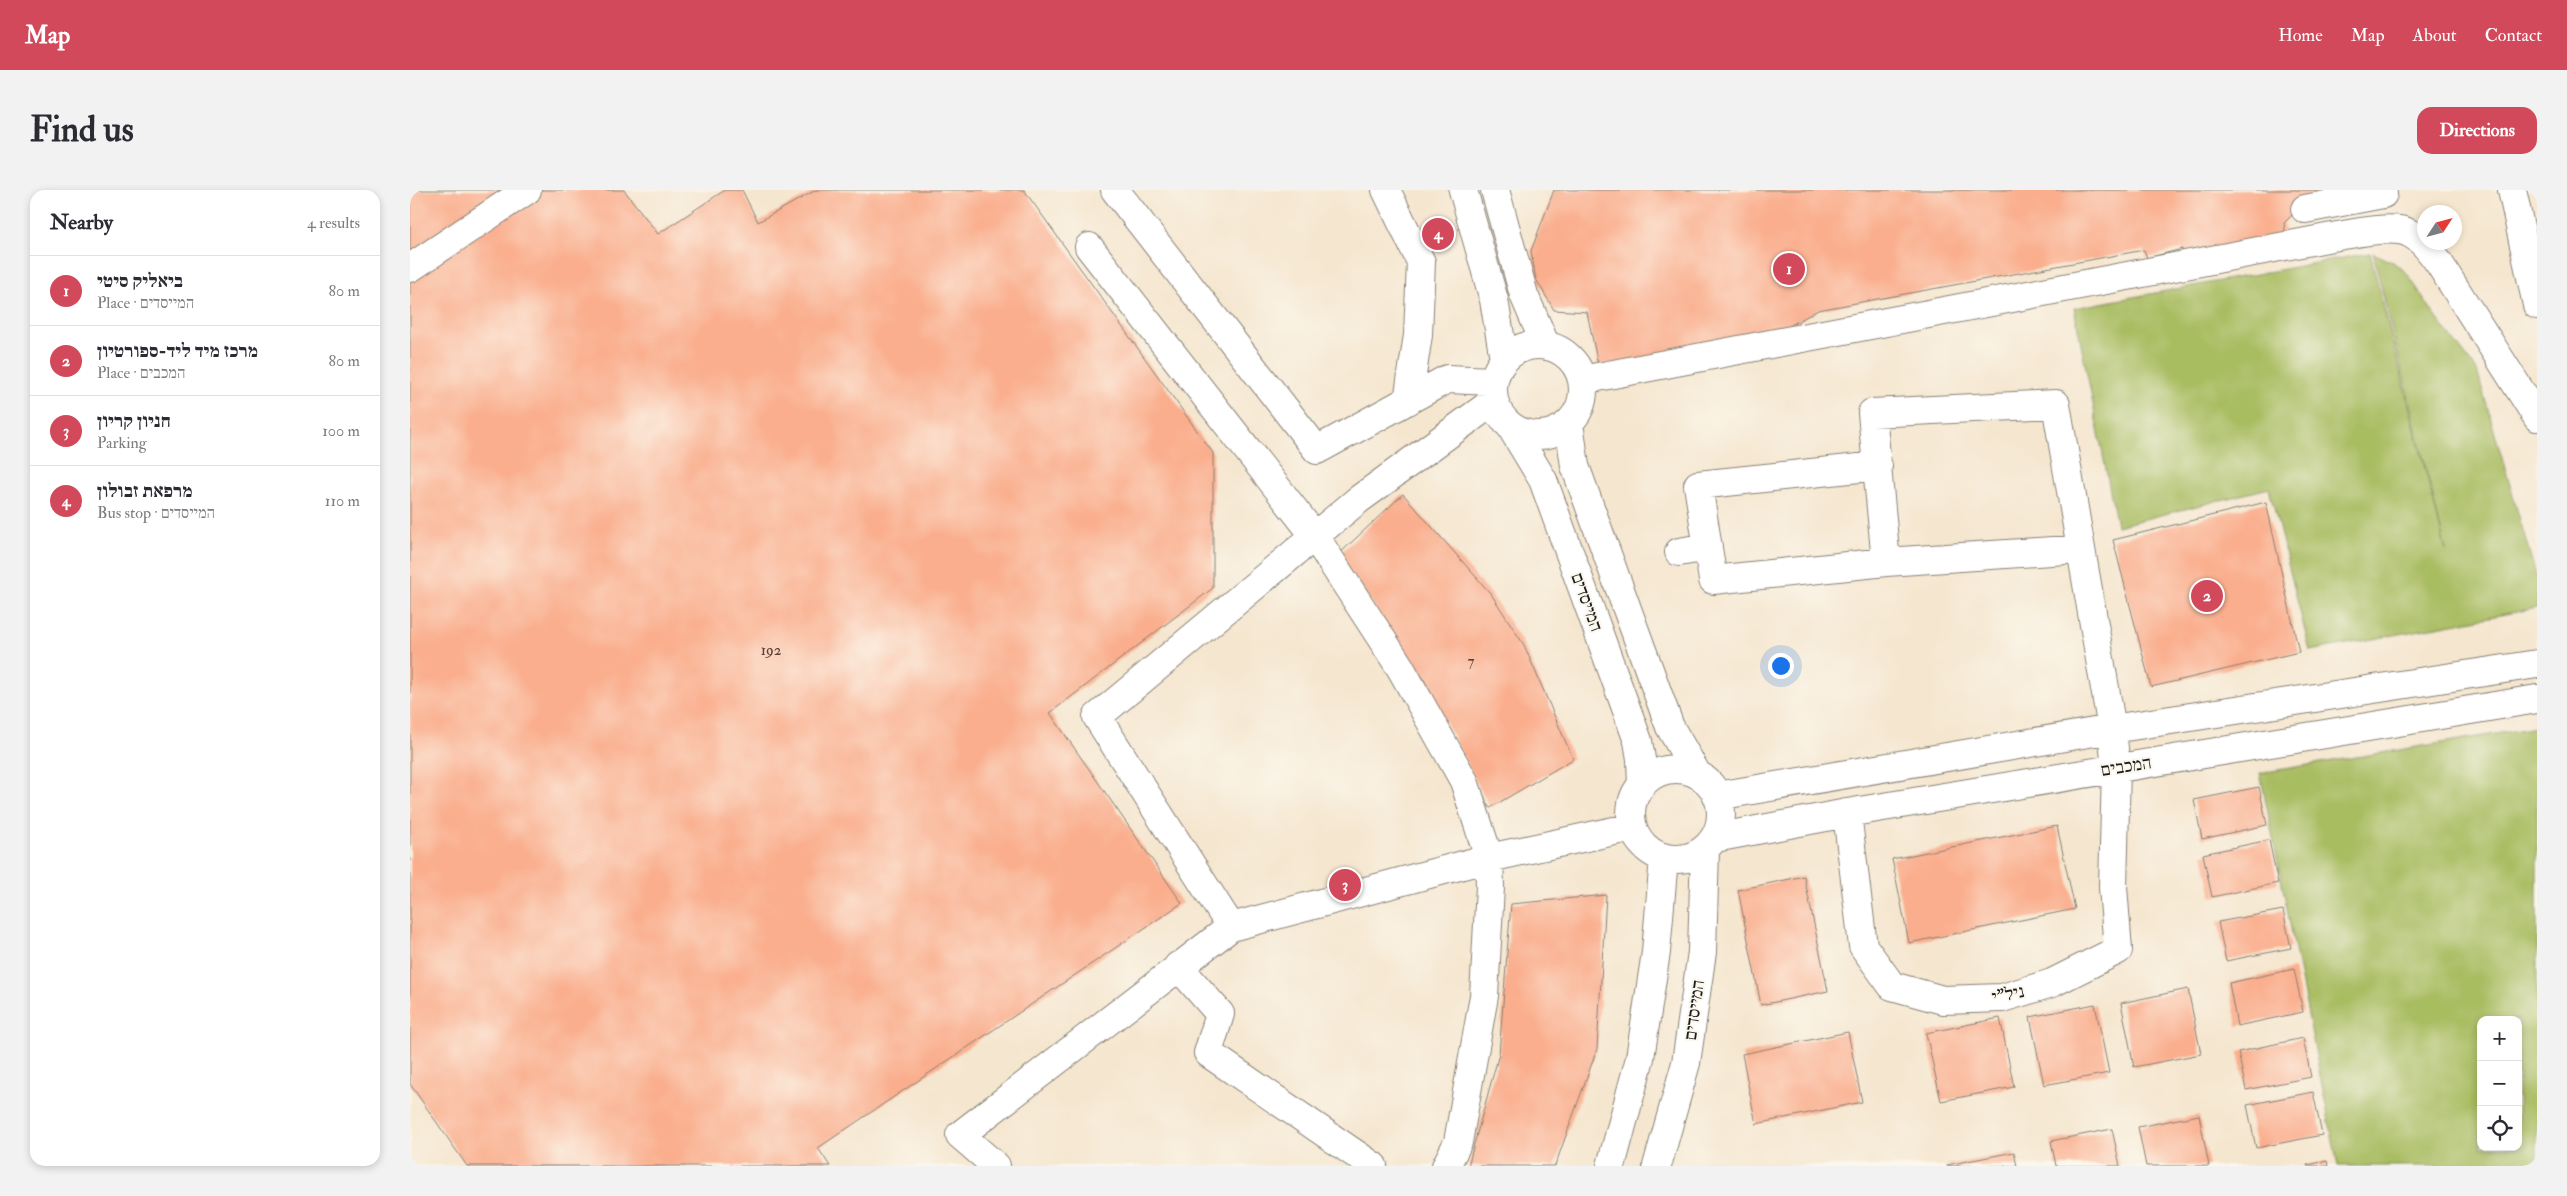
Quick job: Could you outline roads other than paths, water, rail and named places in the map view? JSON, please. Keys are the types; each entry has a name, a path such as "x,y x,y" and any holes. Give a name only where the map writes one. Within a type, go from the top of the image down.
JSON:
{"street":[{"path":"410,268 527,190"},
{"path":"1115,190 1316,450 1447,380 1497,381"},
{"path":"1386,190 1421,262 1418,335 1408,400"},
{"path":"1231,927 1096,717 1358,500 1497,381 1523,347 1546,346 1568,356 1582,380 1582,396 1578,411 1569,423 1556,432 1541,435 1525,434 1511,427 1500,416 1497,381 1494,300 1463,190"},
{"path":"1495,190 1524,295 1546,346"},
{"path":"2512,190 2537,305"},
{"path":"2305,209 2386,192"},
{"path":"2332,237 2386,192"},
{"path":"1582,380 2332,237 2397,230 2410,233 2424,244 2456,288 2537,417"},
{"path":"1088,247 1314,535 1400,667 1464,780 1489,858 1490,887 1484,996 1458,1142 1446,1166"},
{"path":"1886,562 1872,413 2056,404 2112,730 2116,768"},
{"name":"המייסדים","path":"1569,423 1574,466 1670,727 1697,774"},
{"name":"המייסדים","path":"1511,427 1538,472 1550,499 1638,741 1642,759 1642,785"},
{"path":"1878,466 1698,486 1713,580 1886,562 2081,549"},
{"path":"1679,552 1708,547"},
{"path":"1718,796 2112,730 2537,664"},
{"name":"המכבים","path":"1710,844 1846,813 2537,699"},
{"name":"ניל\"י","path":"1846,813 1863,946 1892,986 1943,1000 2002,998 2052,982 2118,950 2113,887 2116,768"},
{"path":"1683,769 1697,774 1709,783 1718,796 1721,811 1720,825 1710,844 1692,857 1664,858 1650,851 1640,840 1633,827 1631,812 1634,798 1642,785 1654,775 1668,770 1683,769"},
{"path":"996,1166 960,1135 1231,927 1489,858 1633,827"},
{"name":"המייסדים","path":"1657,1166 1686,1063 1702,952 1710,844"},
{"path":"1610,1166 1640,1058 1656,952 1664,858"},
{"path":"1178,966 1220,1014 1208,1053 1373,1166"}],"place":[{"name":"מרפאת זבולון","path":"1438,234"},
{"name":"ביאליק סיטי","path":"1789,269"},
{"name":"מרכז מיד ליד-ספורטיון","path":"2207,596"},
{"name":"חניון קריון","path":"1345,885"}]}
